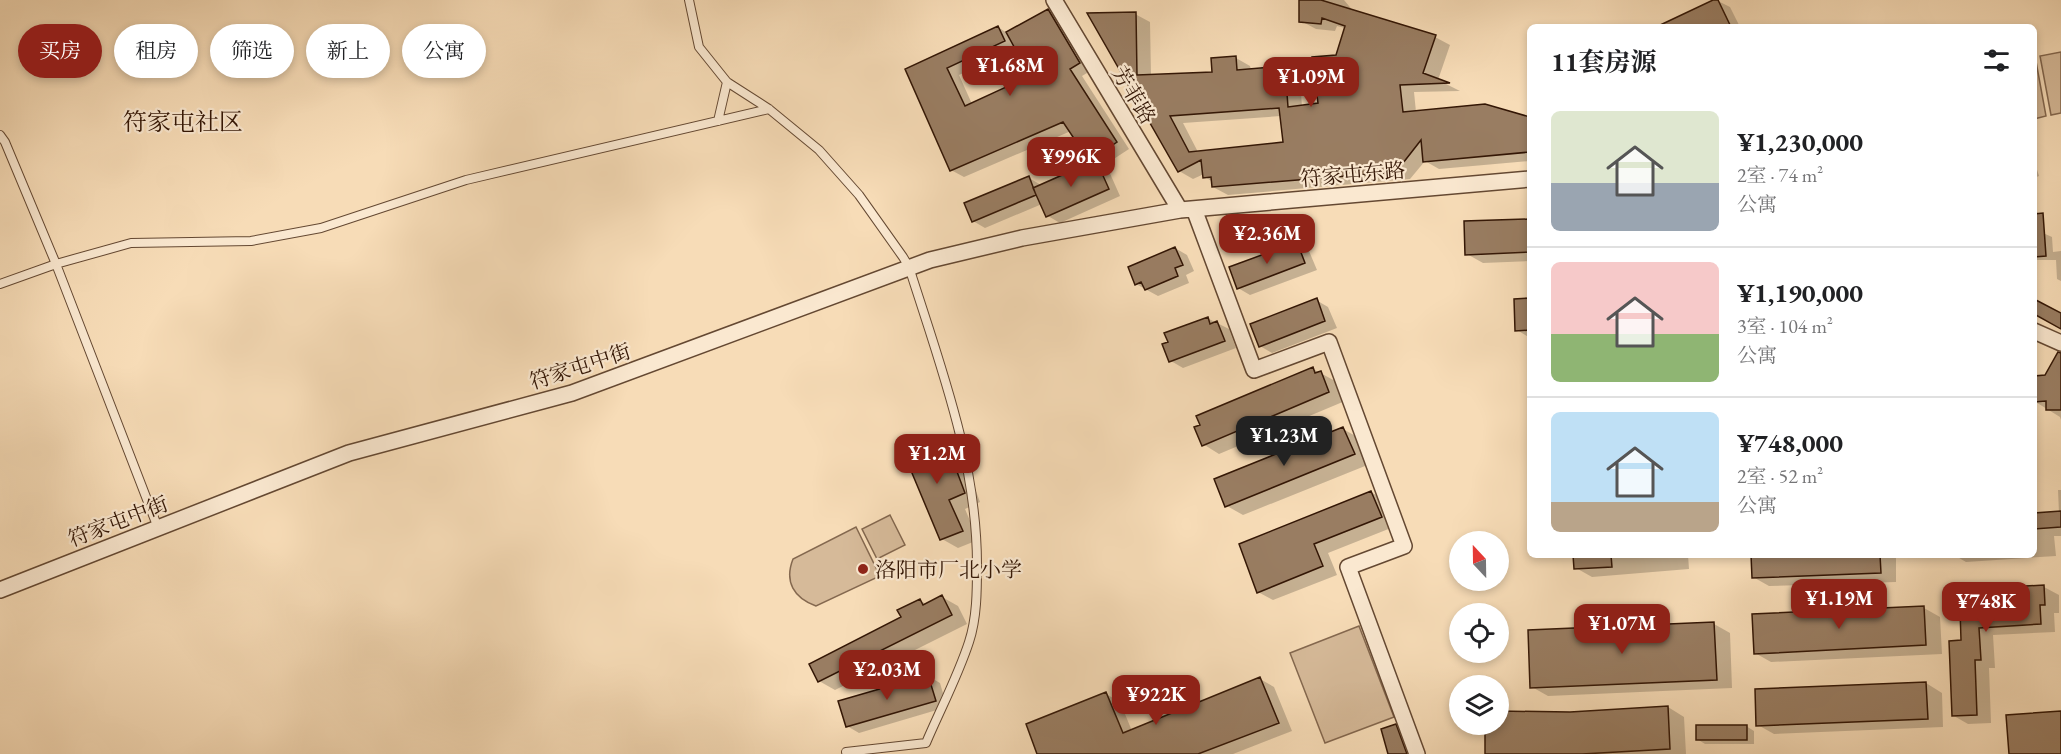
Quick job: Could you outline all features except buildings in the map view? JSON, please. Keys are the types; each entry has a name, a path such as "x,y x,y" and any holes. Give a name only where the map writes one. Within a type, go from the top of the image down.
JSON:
{"street":[{"name":"芳菲路","path":"1054,0 1187,209 1254,370 1329,342 1404,546 1348,567 1418,754"},
{"name":"符家屯东路","path":"1187,209 1527,179"},
{"name":"符家屯中街","path":"0,590 349,453 572,393 909,267 1022,238 1187,209"},
{"path":"2037,332 2061,343"}],"lane":[{"path":"689,0 699,47 727,82 769,109 819,150 859,195 909,267 962,434 976,524 977,594 969,641 926,743 846,752"},
{"path":"718,121 727,82"},
{"path":"0,284 56,264 132,243 251,241 321,228 466,180 769,109"},
{"path":"0,135 56,264 158,528"}],"shaded area":[{"path":"2061,52 2061,113 2051,115 2040,56"},
{"path":"2037,67 2046,116 2037,118"},
{"path":"890,515 905,545 877,559 862,529"},
{"path":"856,527 880,576 816,606 802,599 791,582 793,559"},
{"path":"1359,626 1394,717 1325,743 1290,653"}],"place":[{"name":"洛阳市厂北小学","path":"863,569"}],"district":[{"name":"符家屯社区","path":"183,121"}]}
